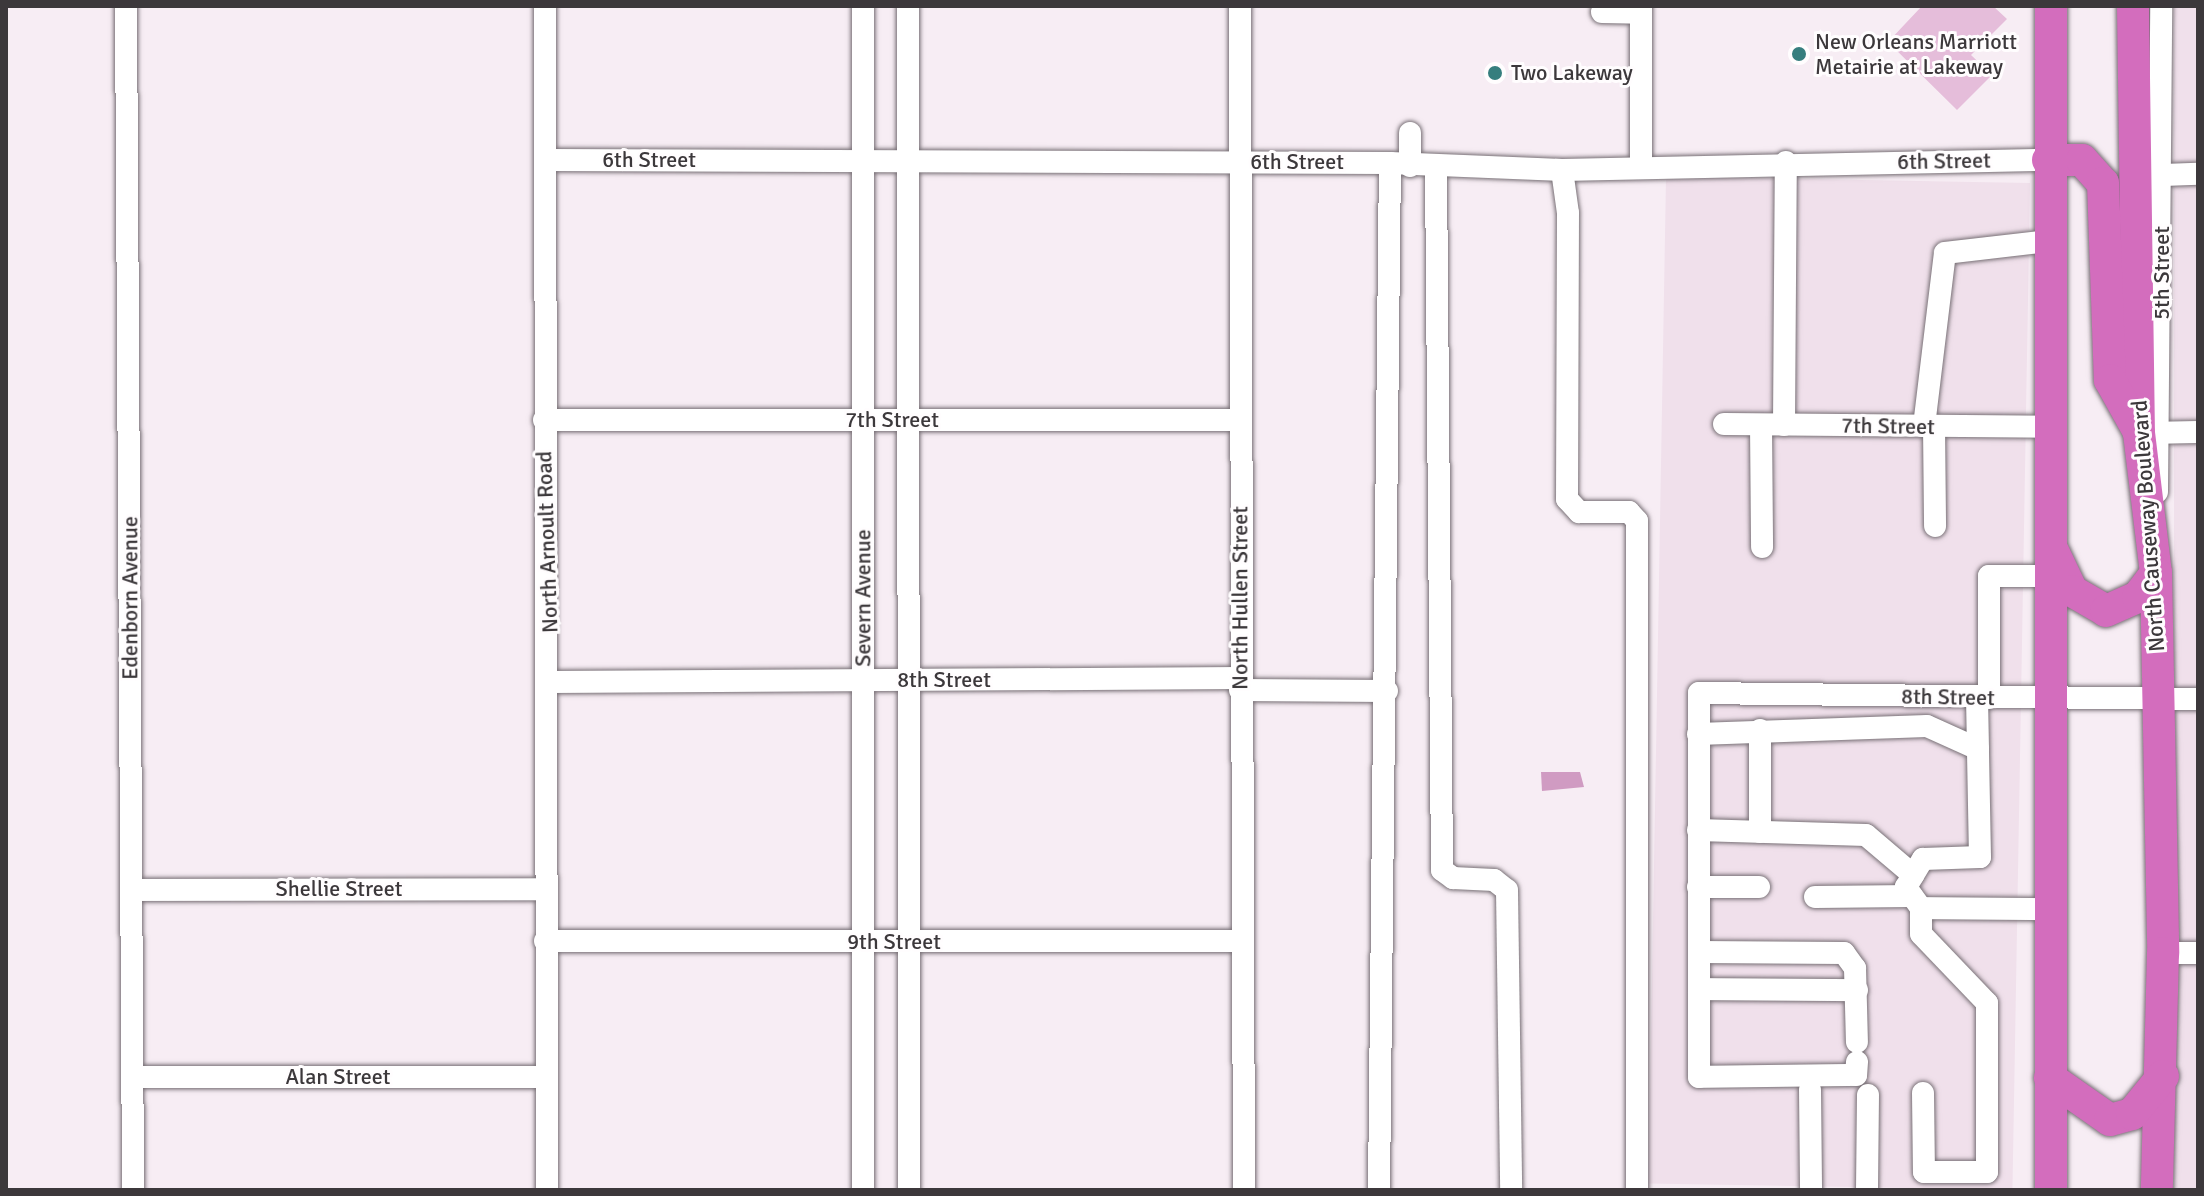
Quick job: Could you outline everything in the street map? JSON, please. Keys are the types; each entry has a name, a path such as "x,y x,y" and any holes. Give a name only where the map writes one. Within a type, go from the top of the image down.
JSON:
{"highway":[{"path":"2051,21 2048,160 2052,427 2048,909 2051,1190"},
{"name":"North Causeway Boulevard","path":"2133,21 2159,700 2163,1076 2157,1190"},
{"path":"2048,160 2082,160 2103,183 2110,380 2150,433"},
{"path":"2050,560 2088,606 2121,608 2156,573"},
{"path":"2050,1078 2110,1120 2132,1114 2163,1076"}],"street":[{"name":"Edenborn Avenue","path":"126,6 133,1190"},
{"name":"North Arnoult Road","path":"545,6 544,420 551,682 545,941 547,1190"},
{"name":"Severn Avenue","path":"863,6 863,1190"},
{"name":"Severn Avenue","path":"908,6 909,1190"},
{"name":"North Hullen Street","path":"1240,6 1244,1190"},
{"name":"5th Street","path":"2150,433 2163,175 2161,6"},
{"path":"1602,12 1641,9 1641,165"},
{"path":"1379,1190 1400,164 1410,133"},
{"name":"6th Street","path":"546,160 1240,162 1562,170 1786,162 2048,160"},
{"path":"1762,547 1786,162"},
{"path":"1436,169 1442,870 1453,878 1494,880 1507,890 1511,1190"},
{"path":"1562,170 1567,499 1579,512 1629,512 1637,521 1637,1190"},
{"path":"2163,175 2198,174"},
{"path":"1935,526 1929,426 1945,253 2049,241"},
{"name":"7th Street","path":"544,420 1240,420"},
{"name":"7th Street","path":"1724,424 2052,427"},
{"path":"2150,433 2198,432"},
{"path":"1923,1093 1924,1181 1987,1172 1987,1003 1921,934 1916,893 1923,859 1980,857 1978,749 1989,576 2050,560"},
{"name":"8th Street","path":"551,682 863,680 1240,684 1387,691"},
{"name":"8th Street","path":"1698,734 1699,693 2198,699"},
{"path":"1699,952 1844,953 1855,968 1856,1075 1699,1077 1698,734 1927,726 1978,749"},
{"path":"1760,730 1760,832"},
{"path":"1698,830 1866,835 1916,893"},
{"path":"1698,887 1759,887"},
{"name":"Shellie Street","path":"132,890 546,889"},
{"path":"1815,897 1916,893 2048,909"},
{"name":"9th Street","path":"545,941 1243,941"},
{"path":"2163,953 2198,953"},
{"path":"1699,989 1857,990"},
{"name":"Alan Street","path":"132,1077 544,1077"},
{"path":"1810,1090 1811,1190"},
{"path":"1867,1190 1868,1095"}],"shaded area":[{"path":"1922,6 1993,6 2007,19 1971,55 1992,75 1957,110 1888,42"},
{"path":"2174,6 2198,6 2198,1190 2174,1190"},
{"path":"1666,177 2030,183 2012,1190 1648,1183"},
{"path":"1541,772 1580,772 1584,787 1542,791"}],"place":[{"name":"New Orleans Marriott Metairie at Lakeway","path":"1799,54"},
{"name":"Two Lakeway","path":"1495,73"}]}
